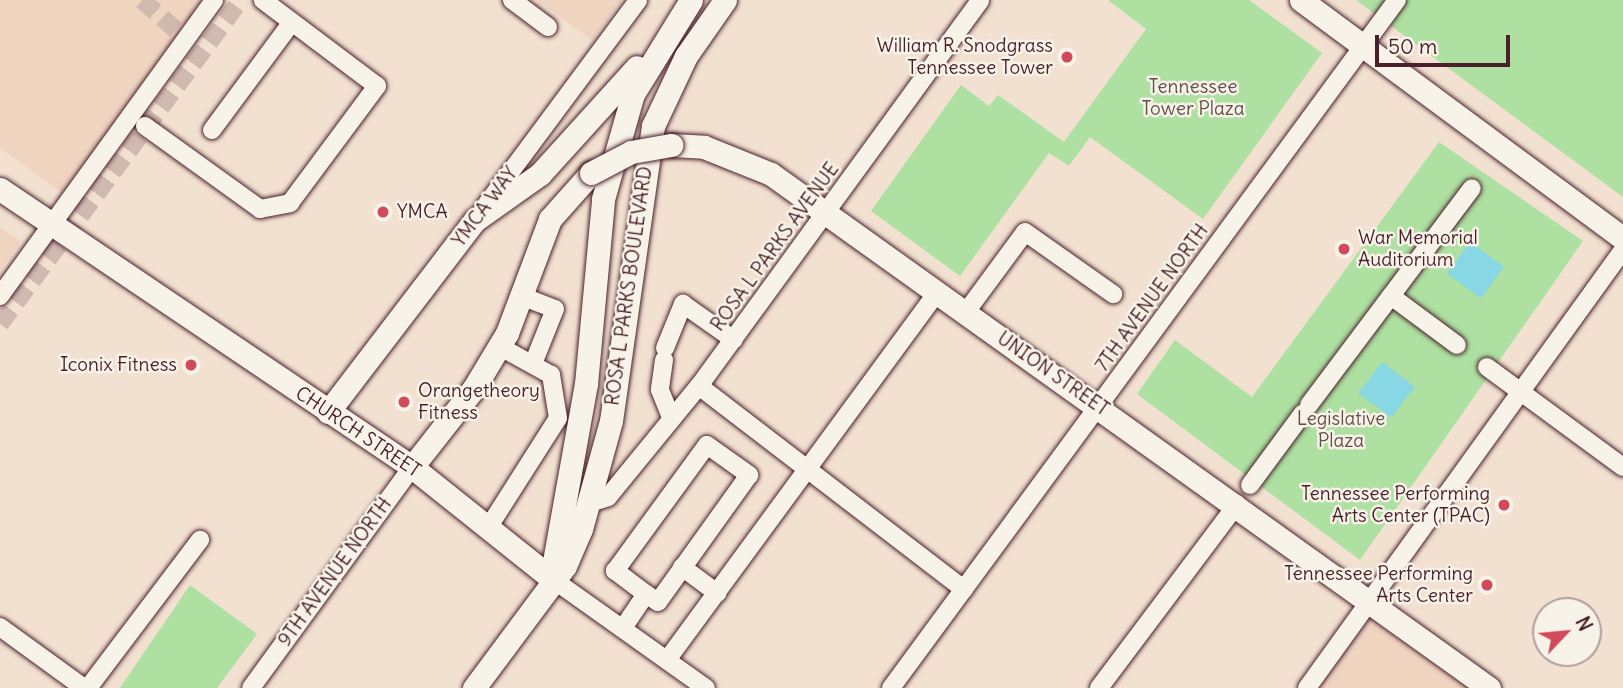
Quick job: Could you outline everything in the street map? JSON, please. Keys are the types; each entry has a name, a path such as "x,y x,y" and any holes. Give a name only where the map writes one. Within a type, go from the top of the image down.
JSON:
{"main road":[{"name":"ROSA L PARKS BOULEVARD","path":"551,578 586,384 603,199 633,94 691,0"},
{"name":"ROSA L PARKS BOULEVARD","path":"474,688 551,578 572,554 590,503 611,421 653,126 686,56 725,0"},
{"path":"1301,0 1623,238"},
{"path":"475,220 540,174 672,27"},
{"name":"UNION STREET","path":"591,173 631,152 671,145 704,147 739,159 827,213 1237,504 1489,688"},
{"name":"9TH AVENUE NORTH","path":"412,467 499,345 550,219 591,173"},
{"name":"CHURCH STREET","path":"0,188 412,467 551,578"},
{"name":"YMCA WAY","path":"328,412 475,220"}],"street":[{"path":"0,296 52,225 181,34 214,0"},
{"path":"145,126 260,209 290,203 377,86 263,0"},
{"path":"512,0 548,27"},
{"name":"YMCA WAY","path":"475,220 638,0"},
{"name":"7TH AVENUE NORTH","path":"891,688 1397,0"},
{"name":"ROSA L PARKS AVENUE","path":"590,503 608,497 670,415 699,386 827,213 978,1"},
{"path":"212,130 292,22"},
{"path":"1251,485 1472,188"},
{"path":"966,312 1025,232 1113,294"},
{"path":"1307,688 1623,250"},
{"path":"667,660 937,292"},
{"path":"521,296 555,309 533,364"},
{"path":"1391,296 1457,345"},
{"path":"670,415 660,390 665,354 683,304 734,340"},
{"path":"488,528 558,418 551,375 499,345"},
{"path":"1487,367 1623,467"},
{"path":"699,386 964,589"},
{"path":"707,444 749,475 657,602 646,594 615,571 707,444"},
{"name":"9TH AVENUE NORTH","path":"251,688 412,467"},
{"path":"1099,688 1237,504"},
{"path":"0,626 86,688 200,540"},
{"path":"682,567 717,593"},
{"name":"CHURCH STREET","path":"551,578 706,688"},
{"path":"623,628 646,594"}],"shaded area":[{"path":"0,0 223,0 65,195 0,148"},
{"path":"537,0 622,0 592,40"},
{"path":"0,228 21,241 0,271"},
{"path":"1370,616 1469,688 1318,688"}],"green space":[{"name":"Tennessee Tower Plaza","path":"1108,0 1249,0 1322,53 1203,219 1090,137 1069,166 1049,153 960,276 871,211 961,85 989,106 998,95 1064,142 1146,29"},
{"path":"1356,0 1623,0 1623,197"},
{"name":"Legislative Plaza","path":"1439,142 1583,241 1360,560 1137,394 1175,340 1252,397"},
{"path":"190,585 257,634 217,688 120,688"}],"water":[{"path":"1470,242 1504,267 1481,298 1447,274"},
{"path":"1382,362 1415,387 1391,418 1359,393"}],"tunnel":[{"path":"142,0 176,30"},
{"path":"0,324 241,0"}],"place":[{"name":"William R. Snodgrass Tennessee Tower","path":"1067,57"},
{"name":"YMCA","path":"383,212"},
{"name":"War Memorial Auditorium","path":"1344,249"},
{"name":"Iconix Fitness","path":"191,365"},
{"name":"Orangetheory Fitness","path":"404,402"},
{"name":"Tennessee Performing Arts Center (TPAC)","path":"1504,505"},
{"name":"Tennessee Performing Arts Center","path":"1487,585"}]}
